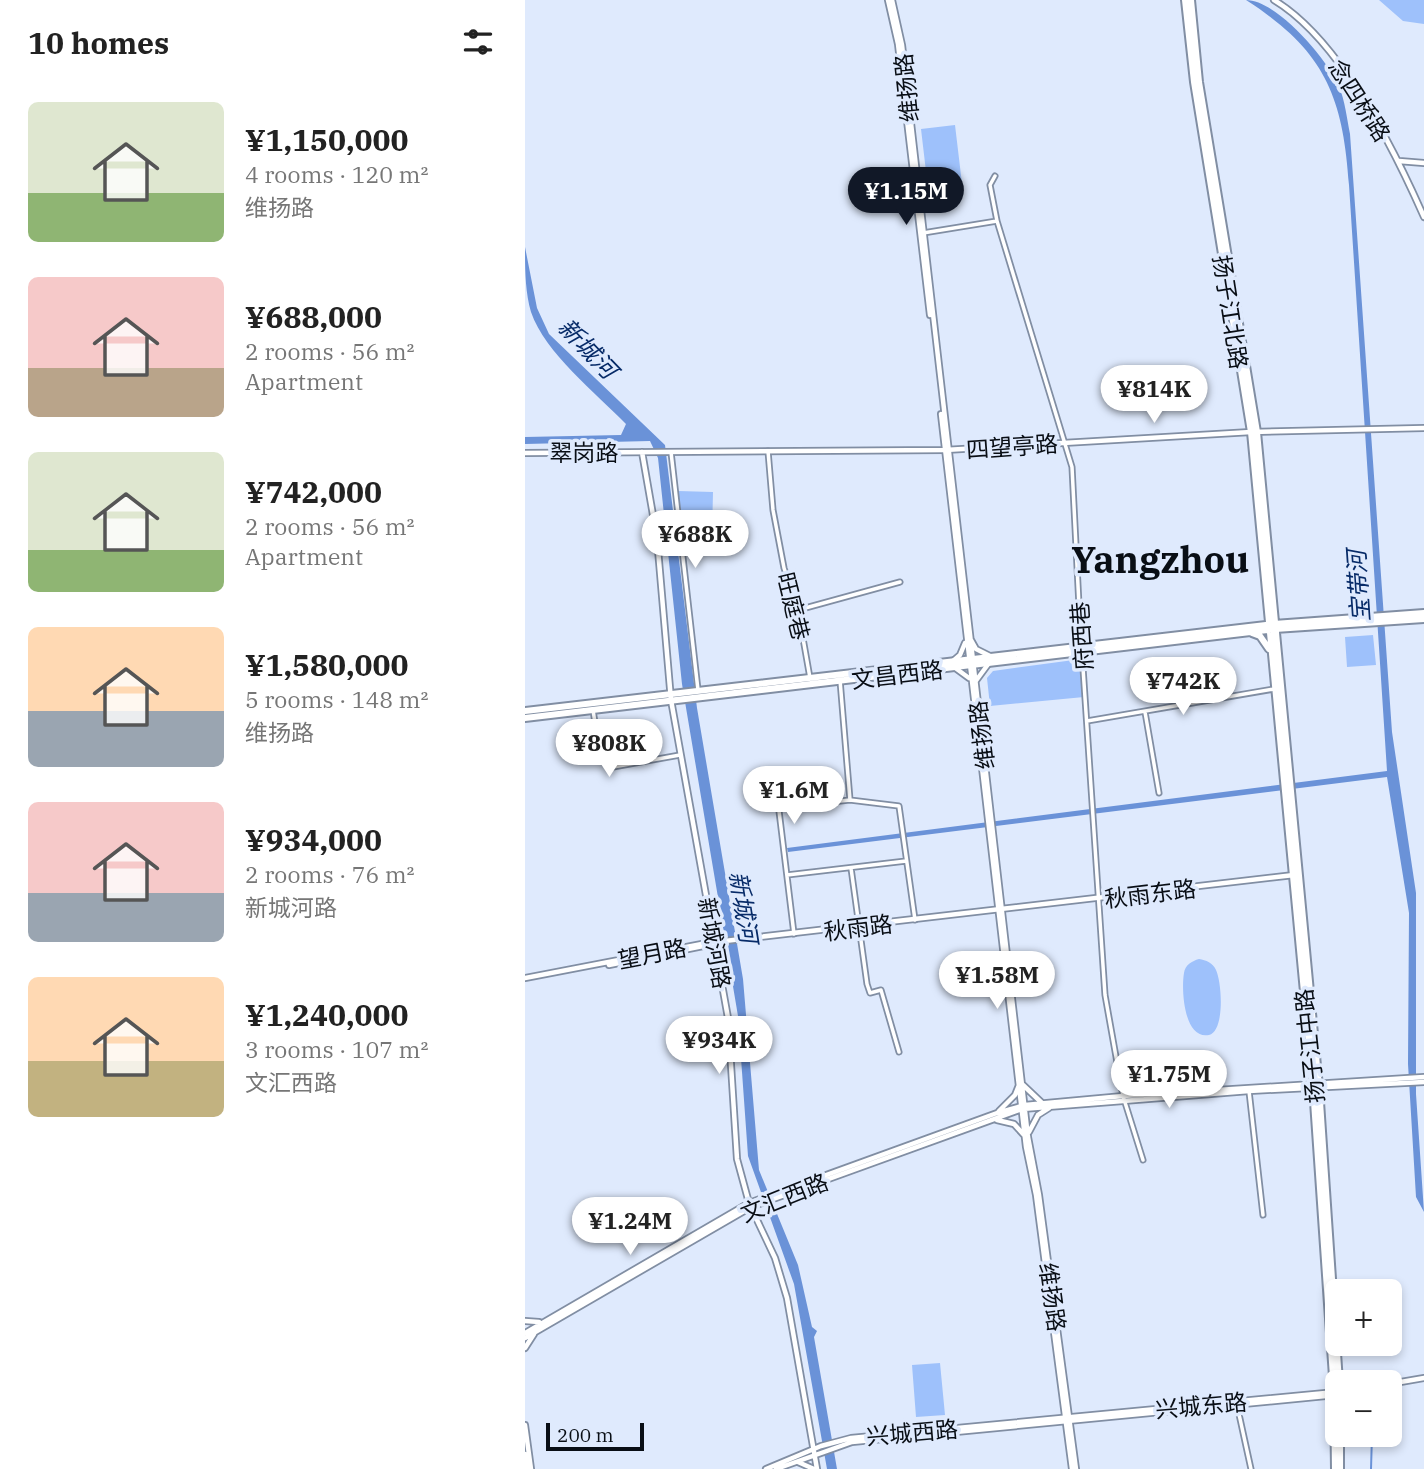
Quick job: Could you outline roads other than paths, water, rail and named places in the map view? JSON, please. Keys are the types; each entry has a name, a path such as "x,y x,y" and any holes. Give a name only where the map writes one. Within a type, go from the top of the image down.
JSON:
{"main road":[{"name":"维扬路","path":"890,0 902,45 946,450"},
{"name":"维扬路","path":"890,0 898,44 1026,1137 1039,1195 1074,1469"},
{"name":"扬子江北路","path":"1185,0 1194,82 1254,432 1266,602 1271,627"},
{"name":"扬子江北路","path":"1191,0 1199,82 1254,432 1272,608 1271,627"},
{"name":"念四桥路","path":"1274,0 1308,27 1328,50 1398,161 1424,217"},
{"path":"1398,161 1424,163"},
{"name":"四望亭路","path":"642,452 946,450 1254,432 1424,428"},
{"name":"翠岗路","path":"525,453 642,452"},
{"name":"新城河路","path":"642,452 657,538 671,697 728,1017 737,1159 750,1205 775,1258 786,1298 815,1469"},
{"path":"1266,602 1260,621 1251,629 1274,653"},
{"path":"1272,608 1286,619 1306,622"},
{"path":"1271,627 1292,628 1424,613"},
{"path":"1387,619 1424,619"},
{"path":"1271,627 1306,622 1375,620"},
{"name":"文昌西路","path":"697,693 1271,627"},
{"name":"扬子江中路","path":"1271,627 1286,782"},
{"path":"1274,653 1279,639 1292,628"},
{"path":"968,639 990,660 973,682 953,664 968,639"},
{"name":"扬子江中路","path":"1274,653 1274,689 1287,791 1316,1084 1338,1370"},
{"name":"文昌西路","path":"525,711 681,696 810,678 840,677"},
{"name":"文昌西路","path":"525,718 671,697"},
{"name":"秋雨东路","path":"1000,909 1294,875"},
{"name":"秋雨路","path":"714,943 860,928 1000,909"},
{"name":"望月路","path":"525,980 714,943"},
{"path":"1023,1107 1052,1107 1124,1098 1316,1084 1424,1079"},
{"path":"997,1113 1008,1104 1021,1084 1043,1103"},
{"path":"1023,1107 1043,1103 1249,1091 1316,1084"},
{"name":"扬子江中路","path":"1316,1084 1334,1370"},
{"name":"文汇西路","path":"773,1196 1023,1107"},
{"name":"文汇西路","path":"525,1335 543,1322 750,1205 997,1113 1023,1107"},
{"path":"989,1120 1002,1119 1014,1124 1026,1137 1038,1115 1052,1107"},
{"name":"文汇西路","path":"525,1335 535,1332 750,1205"},
{"path":"525,1321 543,1322"},
{"path":"525,1348 535,1332"},
{"path":"1402,1382 1424,1378"},
{"name":"兴城东路","path":"1066,1419 1325,1395"},
{"name":"兴城东路","path":"1066,1419 1325,1395"},
{"name":"兴城西路","path":"767,1469 851,1438 1066,1419"},
{"path":"525,1425 529,1469"},
{"name":"扬子江中路","path":"1337,1447 1338,1469"},
{"name":"扬子江中路","path":"1338,1469 1339,1447"},
{"name":"兴城西路","path":"776,1469 814,1451"},
{"path":"525,1454 529,1469"},
{"path":"794,1462 802,1462 815,1469"}],"street":[{"name":"府西巷","path":"995,176 990,185 997,221 1072,467 1105,995 1124,1098 1143,1160"},
{"path":"923,233 997,221"},
{"name":"旺庭巷","path":"768,451 773,510 784,568 798,610 810,678"},
{"path":"669,452 697,693"},
{"path":"798,610 900,582"},
{"path":"840,677 850,800"},
{"path":"1087,721 1274,689"},
{"path":"593,710 599,742 609,765 613,767 682,755"},
{"path":"1145,711 1159,793"},
{"path":"794,935 780,809 850,800 899,806 915,920"},
{"path":"787,875 906,862"},
{"path":"851,868 867,984 870,993 881,990 899,1052"},
{"path":"730,1050 752,1047"},
{"path":"1249,1091 1263,1214"},
{"path":"1237,1405 1251,1469"}],"waterway":[{"path":"1371,1469 1372,1447"}],"district":[{"name":"Yangzhou","path":"1160,559"}],"water label":[{"name":"新城河","path":"588,348"},
{"name":"宝带河","path":"1358,586"},
{"name":"新城河","path":"744,907"}]}
